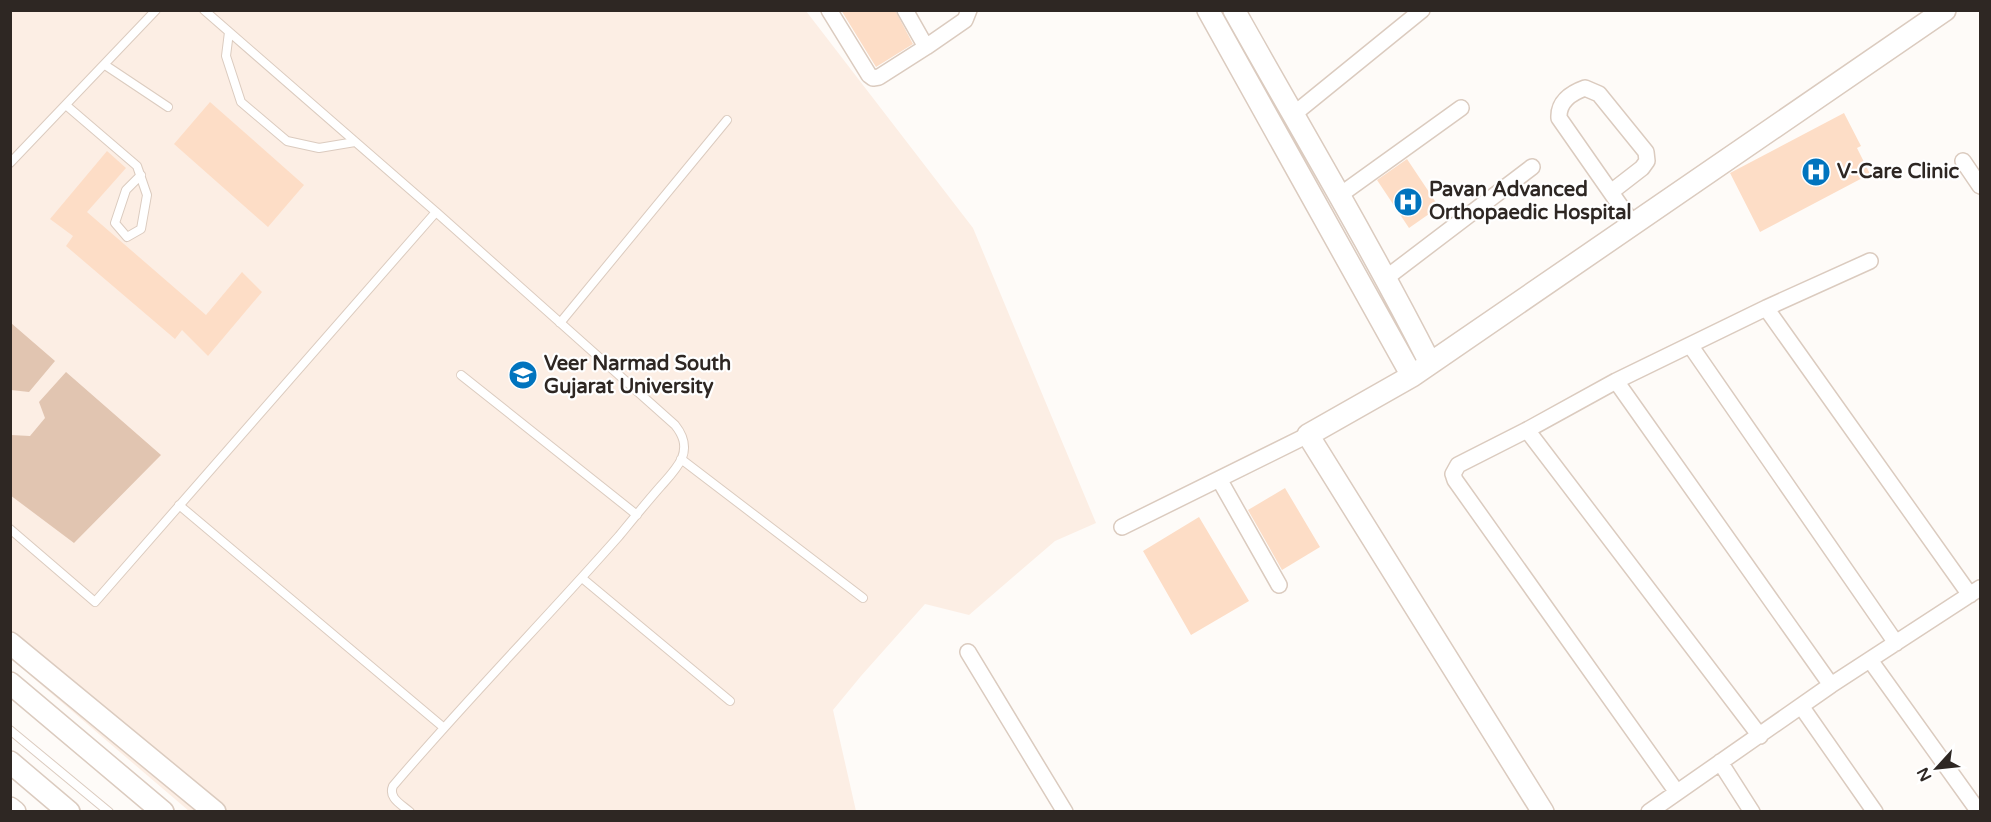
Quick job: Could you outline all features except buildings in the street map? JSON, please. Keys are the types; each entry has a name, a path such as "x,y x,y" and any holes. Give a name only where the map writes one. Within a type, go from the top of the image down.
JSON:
{"street":[{"path":"829,10 873,78 879,77 926,48 965,20 969,10"},
{"path":"905,10 926,48"},
{"path":"1208,10 1412,376"},
{"path":"1234,10 1340,195 1430,363"},
{"path":"1294,114 1422,10"},
{"path":"1122,527 1308,435 1412,376 1945,10"},
{"path":"1611,192 1642,168 1647,161 1646,152 1599,94 1585,88 1564,101 1558,109 1559,118 1633,224"},
{"path":"1340,195 1461,108"},
{"path":"1963,161 1980,186"},
{"path":"1386,278 1532,167"},
{"path":"1676,791 1455,480 1453,474 1455,467 1616,381 1766,308 1870,261"},
{"path":"1649,812 1831,685 1975,591 1766,308"},
{"path":"1690,345 1896,643"},
{"path":"1616,381 1831,685"},
{"path":"1527,430 1760,736"},
{"path":"1308,435 1543,812"},
{"path":"1219,479 1279,585"},
{"path":"10,643 215,812"},
{"path":"968,652 1065,812"},
{"path":"1870,660 1979,812"},
{"path":"10,683 163,812"},
{"path":"1801,706 1875,812"},
{"path":"10,762 69,812"},
{"path":"1720,762 1752,812"},
{"path":"10,808 15,812"}],"lane":[{"path":"10,163 67,106 156,10"},
{"path":"204,10 436,212 675,425 682,434 685,447 676,468 582,578 443,727 393,786 391,790 393,797 410,812"},
{"path":"229,32 226,56 241,102 287,141 319,148 355,142"},
{"path":"105,65 168,107"},
{"path":"67,106 137,166 141,175 147,195 141,229 127,237 115,223 126,190 141,175"},
{"path":"560,323 727,120"},
{"path":"10,529 95,602 436,212"},
{"path":"461,375 637,515"},
{"path":"681,459 863,598"},
{"path":"179,505 443,727"},
{"path":"582,578 730,701"},
{"path":"10,729 109,812"}],"shaded area":[{"name":"Veer Narmad South Gujarat University","path":"11,11 806,11 973,228 1096,523 1055,541 969,615 925,604 861,676 833,710 856,811 189,811 11,659"},
{"path":"11,323 55,361 29,392 11,390"},
{"path":"66,372 161,455 74,543 10,495 11,435 30,436 45,418 39,402"}],"place":[{"name":"V-Care Clinic","path":"1816,172"},
{"name":"Pavan Advanced Orthopaedic Hospital","path":"1408,202"},
{"name":"Veer Narmad South Gujarat University","path":"523,375"}]}
